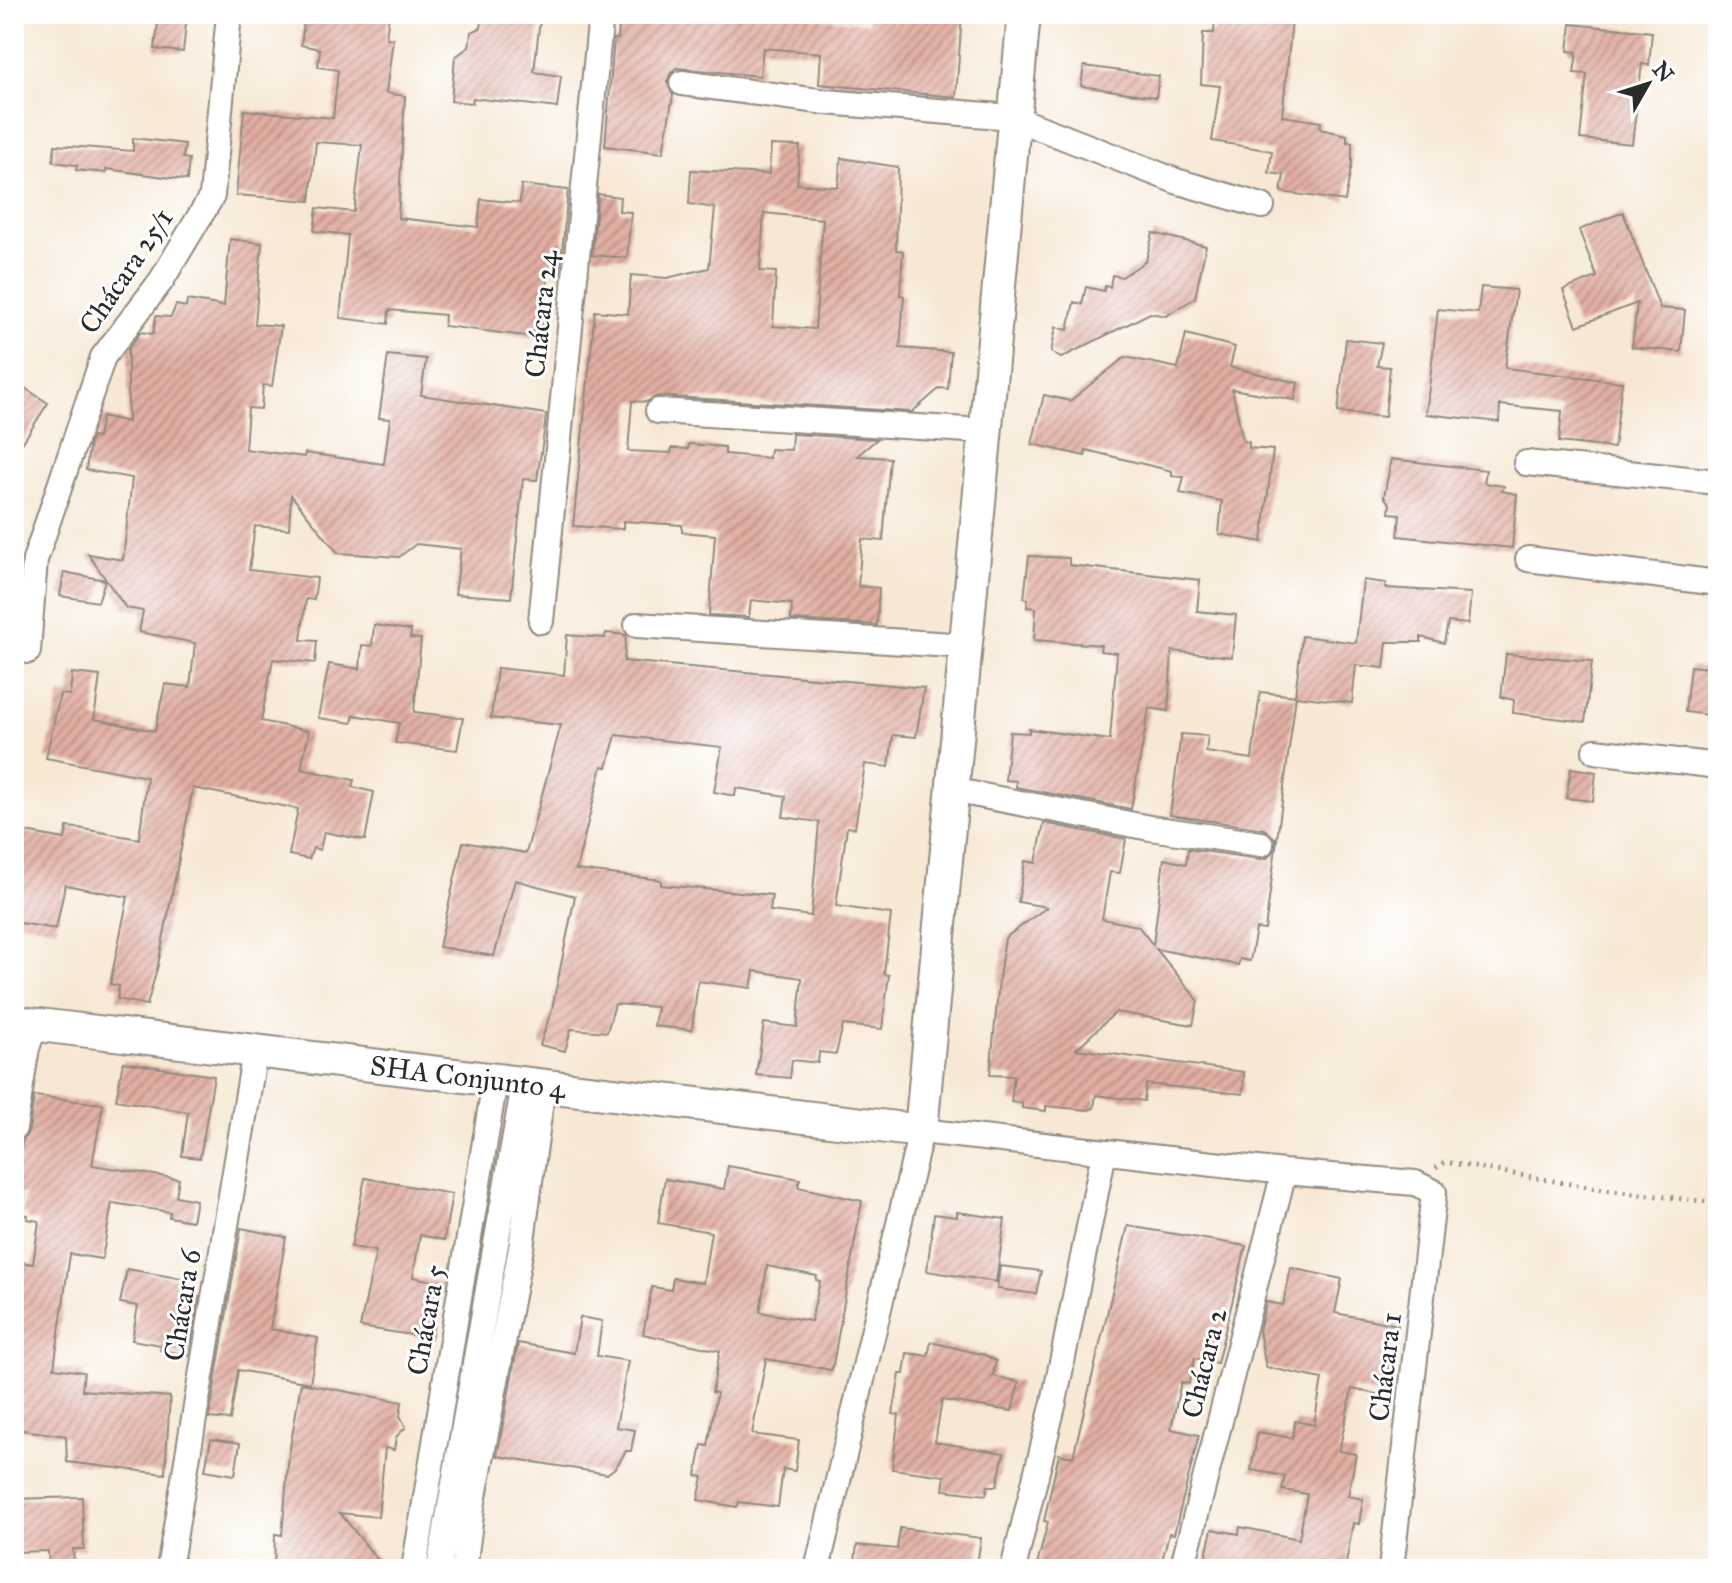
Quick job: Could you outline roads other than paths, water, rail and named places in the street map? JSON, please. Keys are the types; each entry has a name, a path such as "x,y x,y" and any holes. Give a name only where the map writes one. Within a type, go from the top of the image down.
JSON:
{"street":[{"name":"Chácara 25/1","path":"28,651 35,560 103,357 161,281 212,196 229,14"},
{"name":"Chácara 24","path":"541,621 601,14"},
{"path":"818,1565 921,1131 968,646 1012,117 1024,14"},
{"path":"682,83 826,102 1012,117 1176,181 1262,206"},
{"path":"658,411 984,431"},
{"path":"1526,463 1718,482"},
{"path":"1528,559 1718,583"},
{"path":"637,625 968,646"},
{"path":"1595,751 1718,766"},
{"path":"952,790 1150,828 1261,844"},
{"path":"14,1128 24,1023"},
{"name":"SHA Conjunto 4","path":"24,1023 921,1131"},
{"name":"Chácara 6","path":"169,1569 255,1051"},
{"path":"439,1569 521,1084"},
{"path":"464,1569 472,1507 521,1248 521,1084"},
{"name":"Chácara 5","path":"414,1569 521,1084"},
{"path":"921,1131 1284,1172"},
{"path":"1013,1569 1054,1402 1104,1152"},
{"name":"Chácara 1","path":"1284,1172 1415,1183 1434,1192 1432,1233 1391,1569"},
{"name":"Chácara 2","path":"1182,1569 1284,1172"}]}
